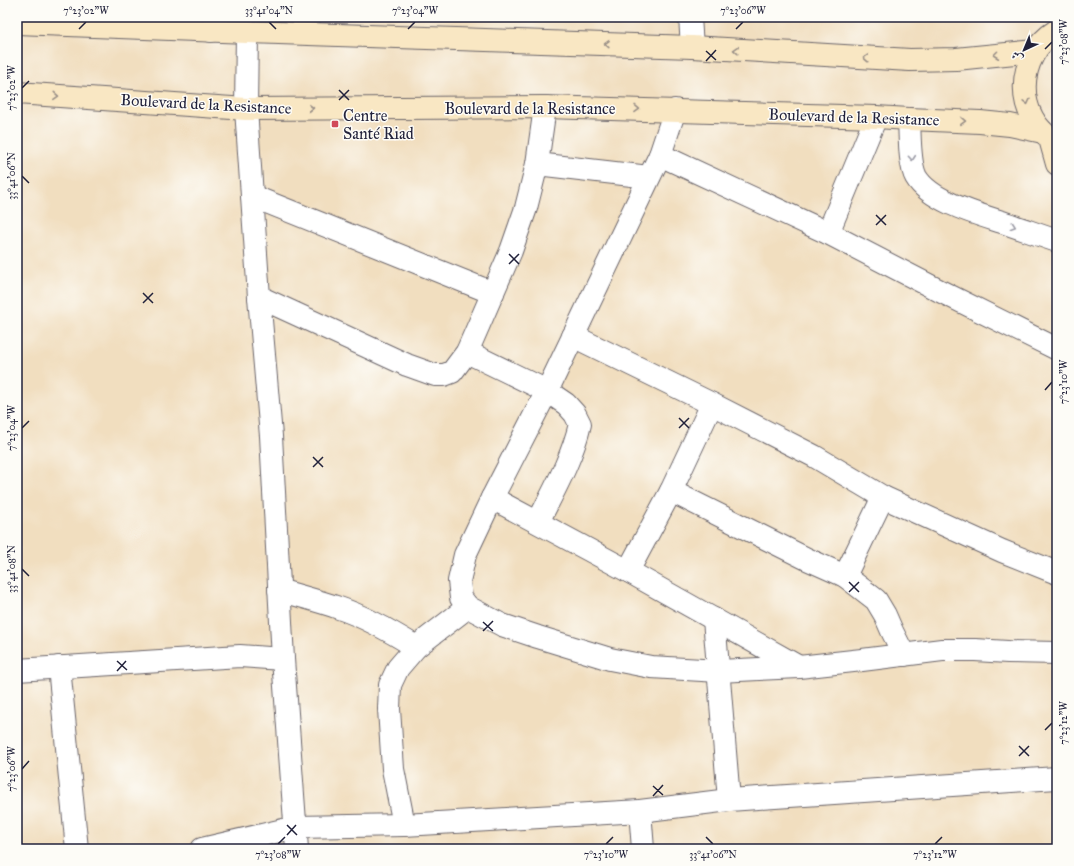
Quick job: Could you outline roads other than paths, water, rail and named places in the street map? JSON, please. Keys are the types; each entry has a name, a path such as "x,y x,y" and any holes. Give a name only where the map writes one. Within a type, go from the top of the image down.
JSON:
{"main road":[{"path":"1044,17 1045,40 1028,64 1025,78 1025,93 1028,107 1034,120 1050,138 1057,164"},
{"path":"18,21 213,24 247,32 692,47 910,60 956,60 1045,40"},
{"name":"Boulevard de la Resistance","path":"17,94 246,109 545,107 876,117 980,122 1010,125 1050,138"}],"street":[{"path":"690,17 692,47"},
{"path":"247,32 246,109 259,296 271,436 283,659 297,849"},
{"path":"259,296 407,365 435,375 444,375 452,372 466,352 493,293 511,250 526,208 537,164 545,107"},
{"path":"675,110 660,155 547,391 492,498 465,555 459,581 461,598 468,607 502,625 573,649 610,659 651,667 718,671 799,667 948,650 1057,653"},
{"path":"828,233 876,117"},
{"path":"909,119 912,163 916,177 923,186 945,201 970,212 1057,241"},
{"path":"660,155 828,233 1057,349"},
{"path":"537,164 649,177"},
{"path":"252,196 493,293"},
{"path":"573,336 814,456 883,497 1002,551 1057,573"},
{"path":"466,352 547,391 566,404 575,414 580,424 577,437 566,465 538,522"},
{"path":"628,570 671,491 712,404"},
{"path":"671,491 807,559 845,576 876,600 886,615 904,655"},
{"path":"845,576 883,497"},
{"path":"492,498 628,570 799,667"},
{"path":"279,590 340,608 362,617 390,630 416,647"},
{"path":"404,825 394,769 389,709 390,685 398,668 416,647 468,607"},
{"path":"714,619 729,800"},
{"path":"17,670 240,656 283,659"},
{"path":"59,668 77,849"},
{"path":"202,849 296,827 404,825 640,811 729,800 1057,778"},
{"path":"640,811 643,849"}],"place":[{"name":"Centre Santé Riad","path":"335,124"}]}
